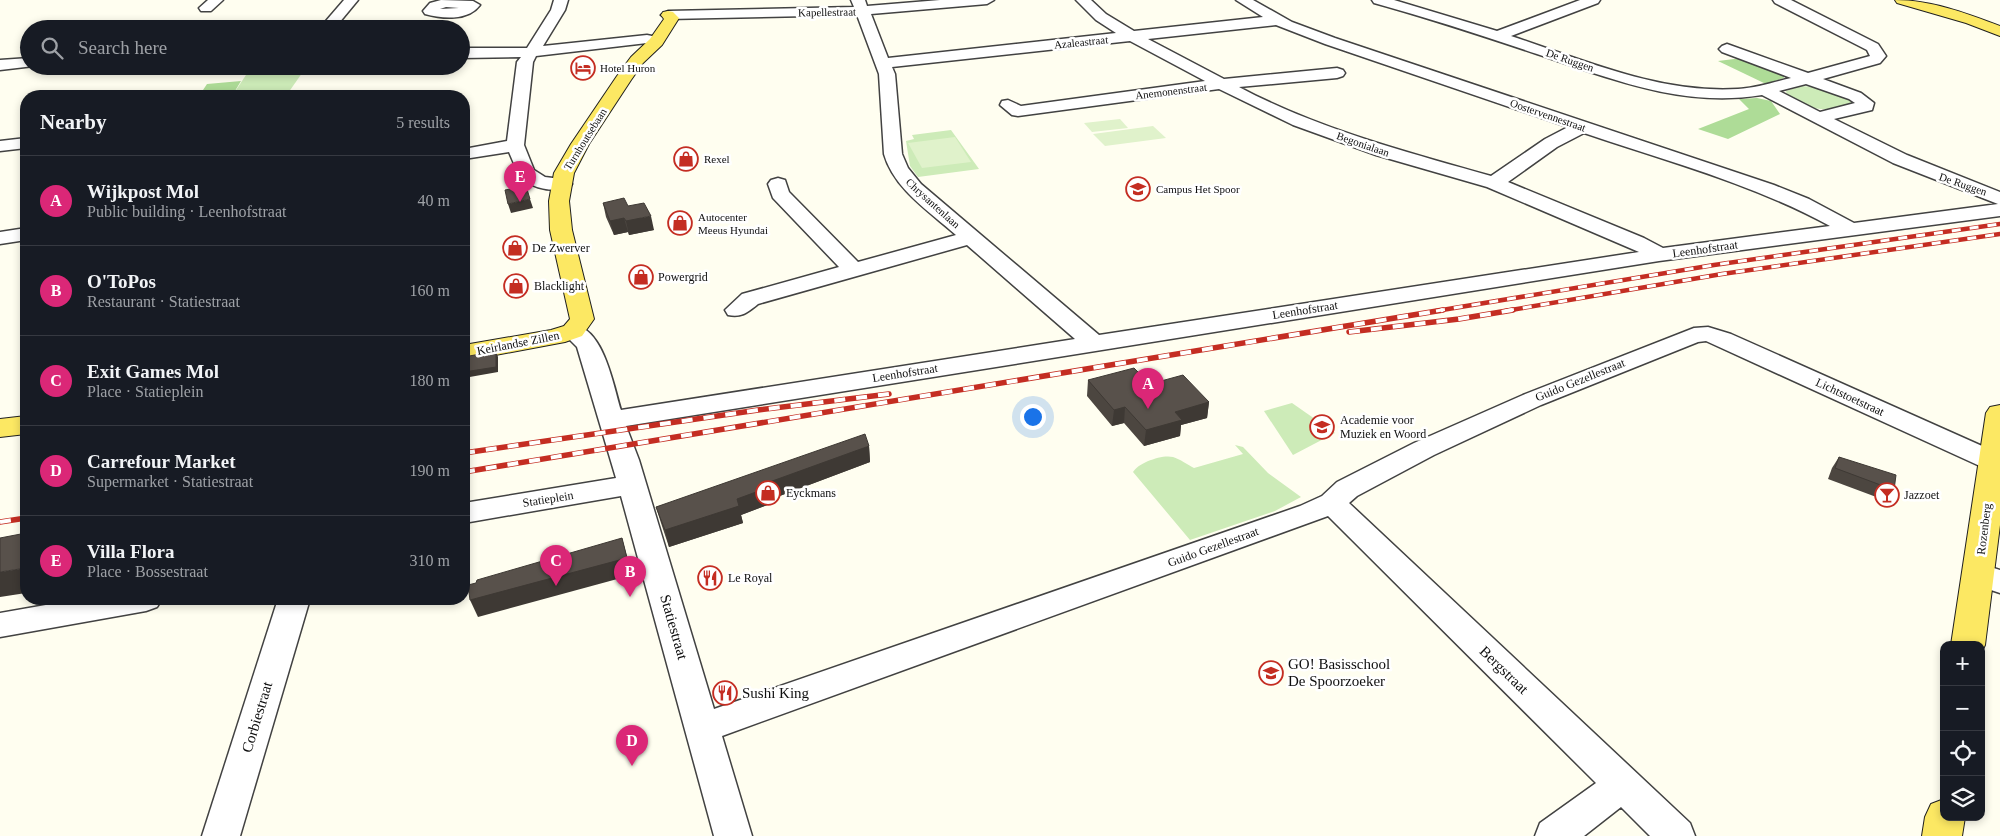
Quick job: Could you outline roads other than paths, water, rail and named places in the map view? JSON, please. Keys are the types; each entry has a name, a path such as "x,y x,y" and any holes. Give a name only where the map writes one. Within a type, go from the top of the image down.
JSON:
{"main road":[{"name":"Turnhoutsebaan","path":"637,60 641,47 647,38 660,19 668,14 678,0"},
{"path":"1902,0 1971,20 2000,31"},
{"name":"Turnhoutsebaan","path":"572,331 582,318 560,230 559,201 563,179 580,144 637,60 656,42 672,18 668,14"},
{"name":"Keirlandse Zillen","path":"470,352 556,337 572,331"},
{"name":"Rozenberg","path":"1969,641 1989,578 1992,461 2000,413"},
{"path":"0,428 20,426"},
{"path":"1942,836 1944,821"}],"street":[{"path":"334,20 351,0"},
{"path":"561,0 558,10 525,62 515,145 524,166 523,170 527,175 538,182 563,179"},
{"name":"Kapellestraat","path":"668,14 987,0"},
{"name":"Begonialaan","path":"1082,0 1110,23 1272,110 1382,152 1494,184 1636,242 1659,255"},
{"name":"Oostervennestraat","path":"1243,0 1279,20 1330,41 1788,197 1852,230"},
{"name":"De Ruggen","path":"1379,0 1497,36 1616,76 1670,90 1721,94 1764,90 1867,63 1875,60 1878,56 1873,47 1780,0"},
{"path":"1497,36 1593,0"},
{"name":"Chrysantenlaan","path":"860,6 887,74 893,154 896,166 914,188 1094,343"},
{"name":"Azaleastraat","path":"883,63 1279,20"},
{"path":"470,54 531,52 647,38"},
{"path":"1725,53 1855,96 1866,103 1866,106 1818,117"},
{"path":"0,65 20,64"},
{"name":"Anemonenstraat","path":"1008,105 1018,111 1222,84 1336,73"},
{"name":"De Ruggen","path":"1764,90 1900,159 2000,198"},
{"path":"1494,184 1551,143 1582,127"},
{"path":"0,146 20,144"},
{"path":"470,153 515,145"},
{"path":"778,184 780,194 854,270"},
{"name":"Leenhofstraat","path":"611,420 1659,255 2000,210"},
{"path":"0,238 20,235"},
{"path":"736,310 750,299 971,237"},
{"path":"572,331 588,345 611,420"},
{"name":"Lichtstoetstraat","path":"1708,334 1723,339 1992,461"},
{"name":"Guido Gezellestraat","path":"703,728 1301,516 1332,503 1347,489 1384,468 1532,400 1694,335 1708,334"},
{"name":"Statiestraat","path":"611,420 632,485 703,728 724,832"},
{"name":"Statieplein","path":"470,512 632,485"},
{"name":"Bergstraat","path":"1332,503 1676,836"},
{"path":"0,625 112,605"},
{"name":"Corbiestraat","path":"221,836 292,605"},
{"path":"1554,836 1623,784"}],"railway":[{"path":"1436,311 1714,265 2000,224"},
{"path":"1505,311 1722,274 2000,234"},
{"path":"470,471 1443,310"},
{"path":"1349,332 1459,319 1513,310"},
{"path":"470,452 758,410 889,394"},
{"path":"0,522 20,519"}],"place":[{"name":"Hotel Huron","path":"583,68"},
{"name":"Rexel","path":"686,159"},
{"name":"Campus Het Spoor","path":"1138,189"},
{"name":"Villa Flora","path":"520,202"},
{"name":"Autocenter Meeus Hyundai","path":"680,223"},
{"name":"De Zwerver","path":"515,248"},
{"name":"Powergrid","path":"641,277"},
{"name":"Blacklight","path":"516,286"},
{"name":"Wijkpost Mol","path":"1148,409"},
{"name":"Academie voor Muziek en Woord","path":"1322,427"},
{"name":"Eyckmans","path":"768,493"},
{"name":"Jazzoet","path":"1887,495"},
{"name":"Le Royal","path":"710,578"},
{"name":"Exit Games Mol","path":"556,586"},
{"name":"O'ToPos","path":"630,597"},
{"name":"GO! Basisschool De Spoorzoeker","path":"1271,673"},
{"name":"Sushi King","path":"725,693"},
{"name":"Carrefour Market","path":"632,766"}]}
